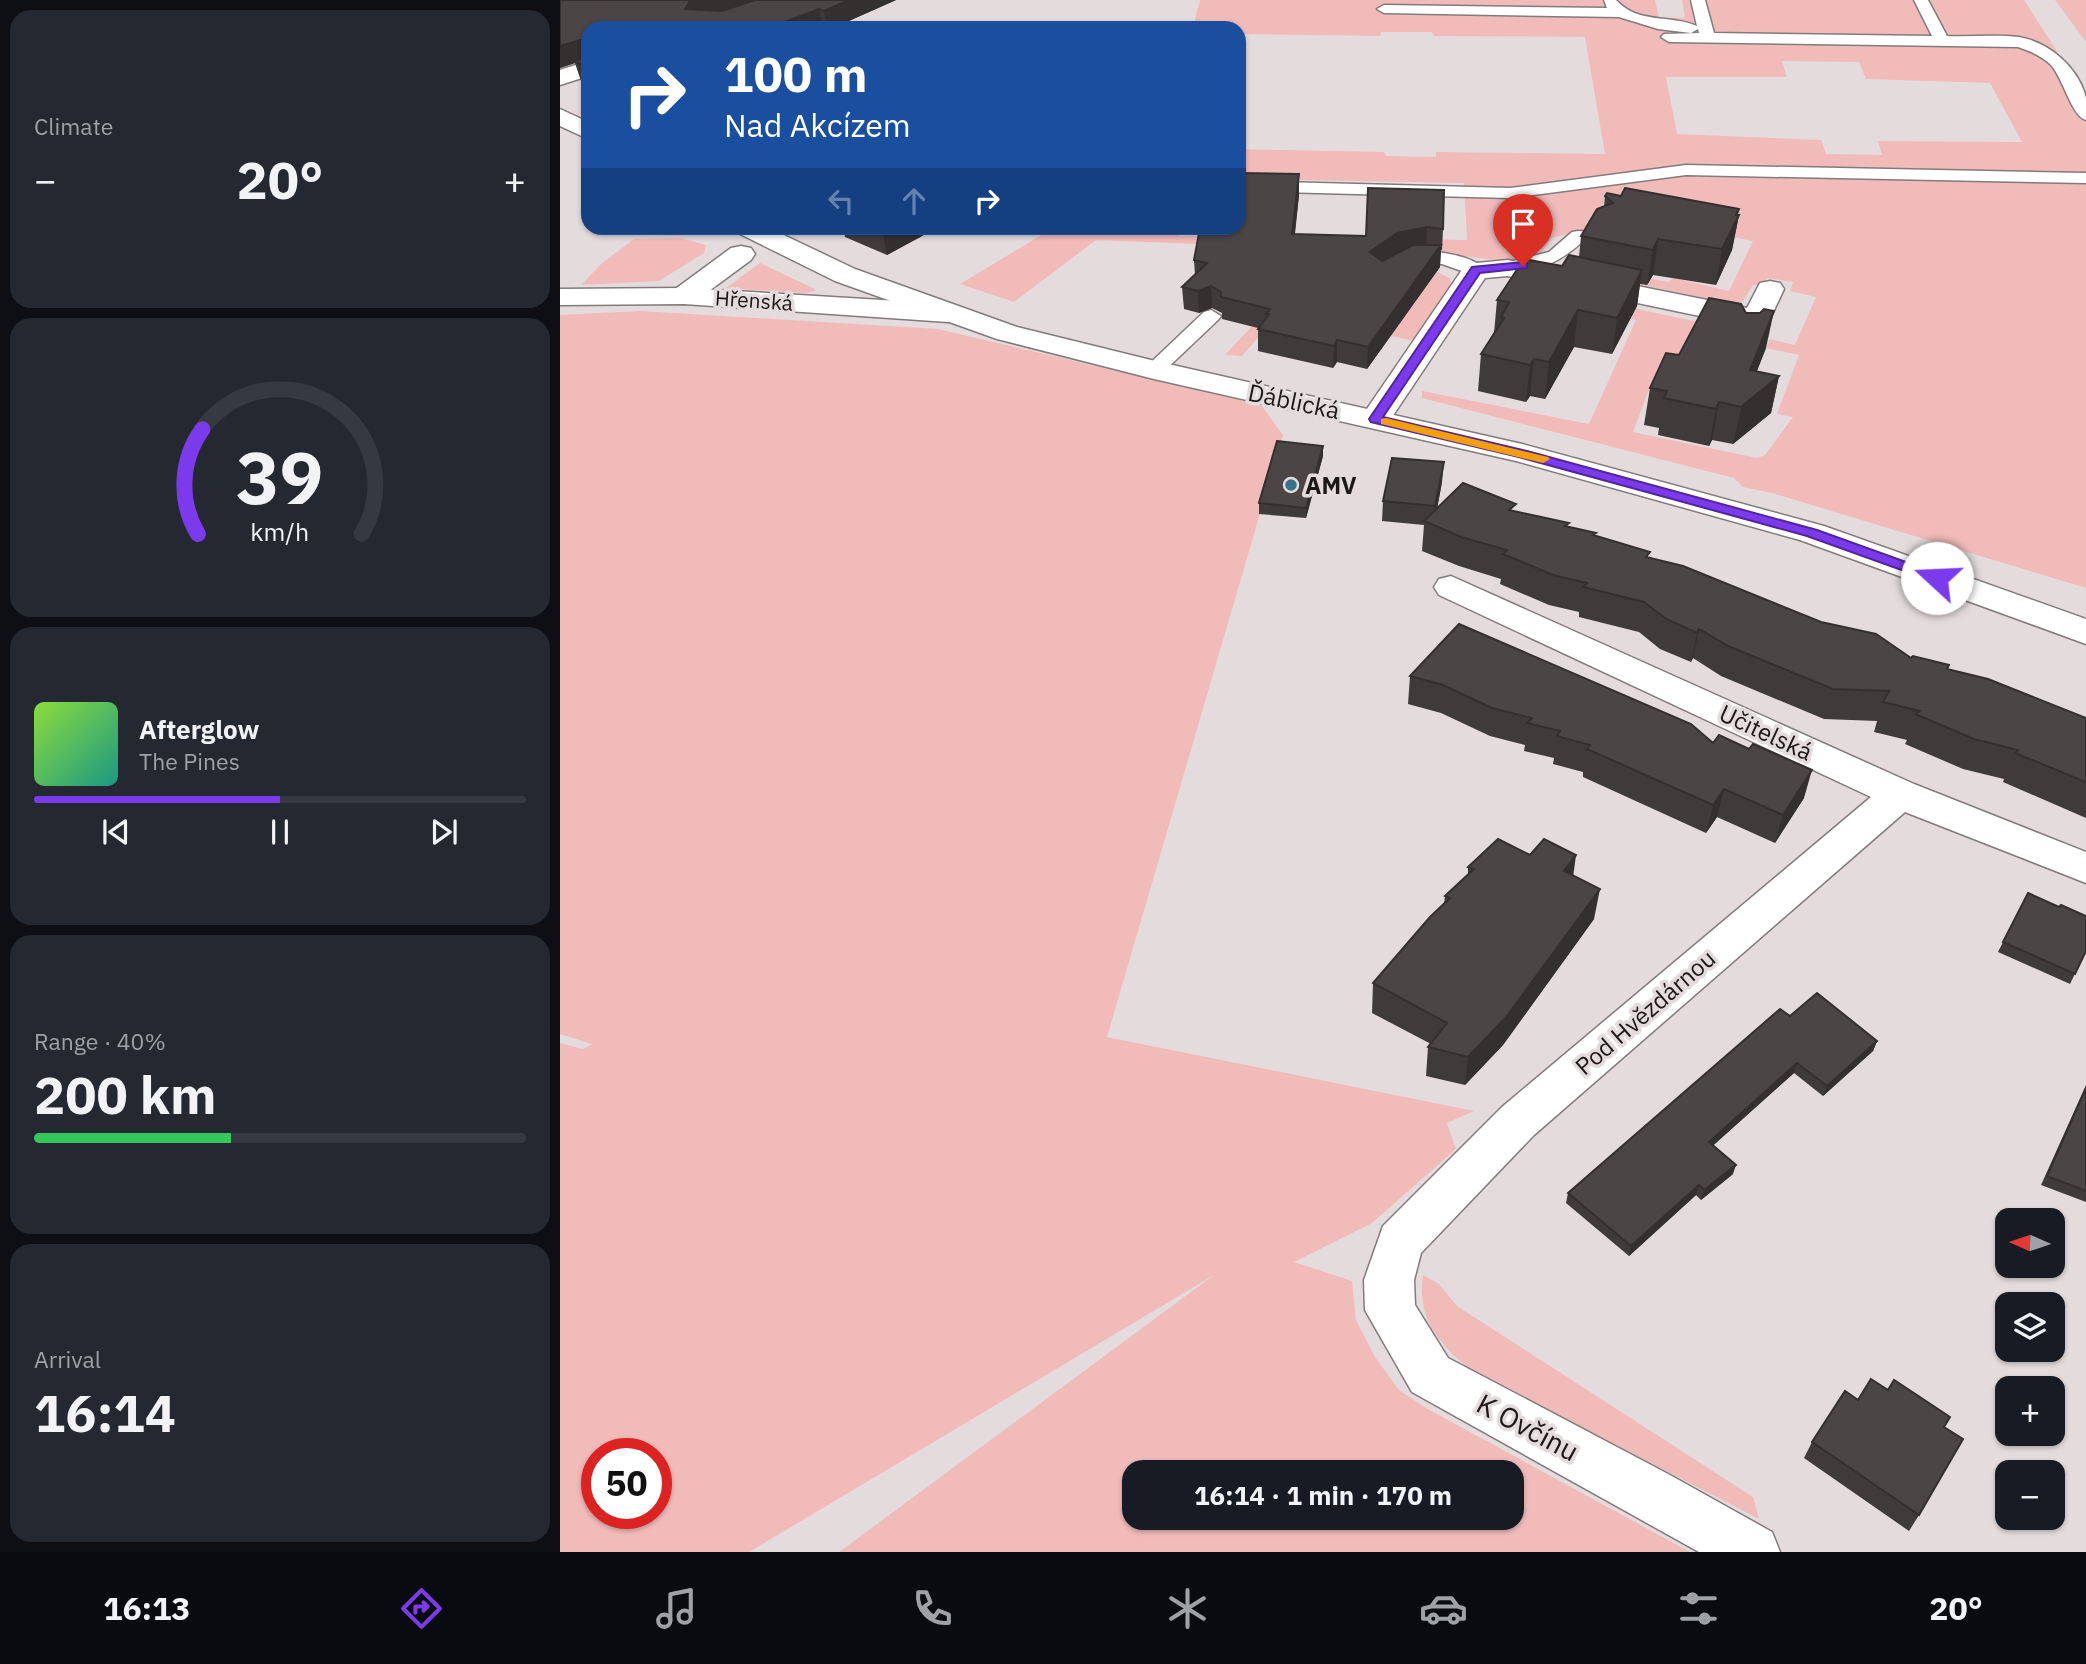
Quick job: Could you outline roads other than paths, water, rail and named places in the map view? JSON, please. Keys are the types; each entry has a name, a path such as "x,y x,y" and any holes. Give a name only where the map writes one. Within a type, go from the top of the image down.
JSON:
{"street":[{"path":"560,78 581,70"},
{"path":"560,116 581,128"},
{"path":"684,296 745,241"},
{"name":"Ďáblická","path":"745,241 1007,333 1154,370 1522,453 1812,533 2086,632"},
{"path":"1375,419 1476,270 1508,268 1751,331 1770,289"},
{"name":"Hřenská","path":"560,297 684,296 948,313"},
{"name":"Učitelská","path":"1451,587 1900,794 2086,868"},
{"name":"Pod Hvězdárnou","path":"1400,1242 1518,1121 1900,794"},
{"name":"K Ovčínu","path":"1400,1242 1389,1280 1390,1310 1430,1374 1651,1494 1746,1551"}],"lane":[{"path":"1609,0 1615,9 1638,20 1707,34"},
{"path":"1698,0 1707,34"},
{"path":"1921,0 1942,41"},
{"path":"1384,9 1623,13"},
{"path":"1668,37 1707,34 2019,42 2038,47 2057,59 2086,115"},
{"path":"1246,186 1510,193 1549,191 1651,173 1686,170 2086,178"},
{"path":"1508,268 1556,257 1578,236 1597,237"},
{"path":"1388,268 1394,262 1411,257 1460,262 1476,270"},
{"path":"1154,370 1211,316"}],"place":[{"name":"AMV","path":"1291,485"}]}
